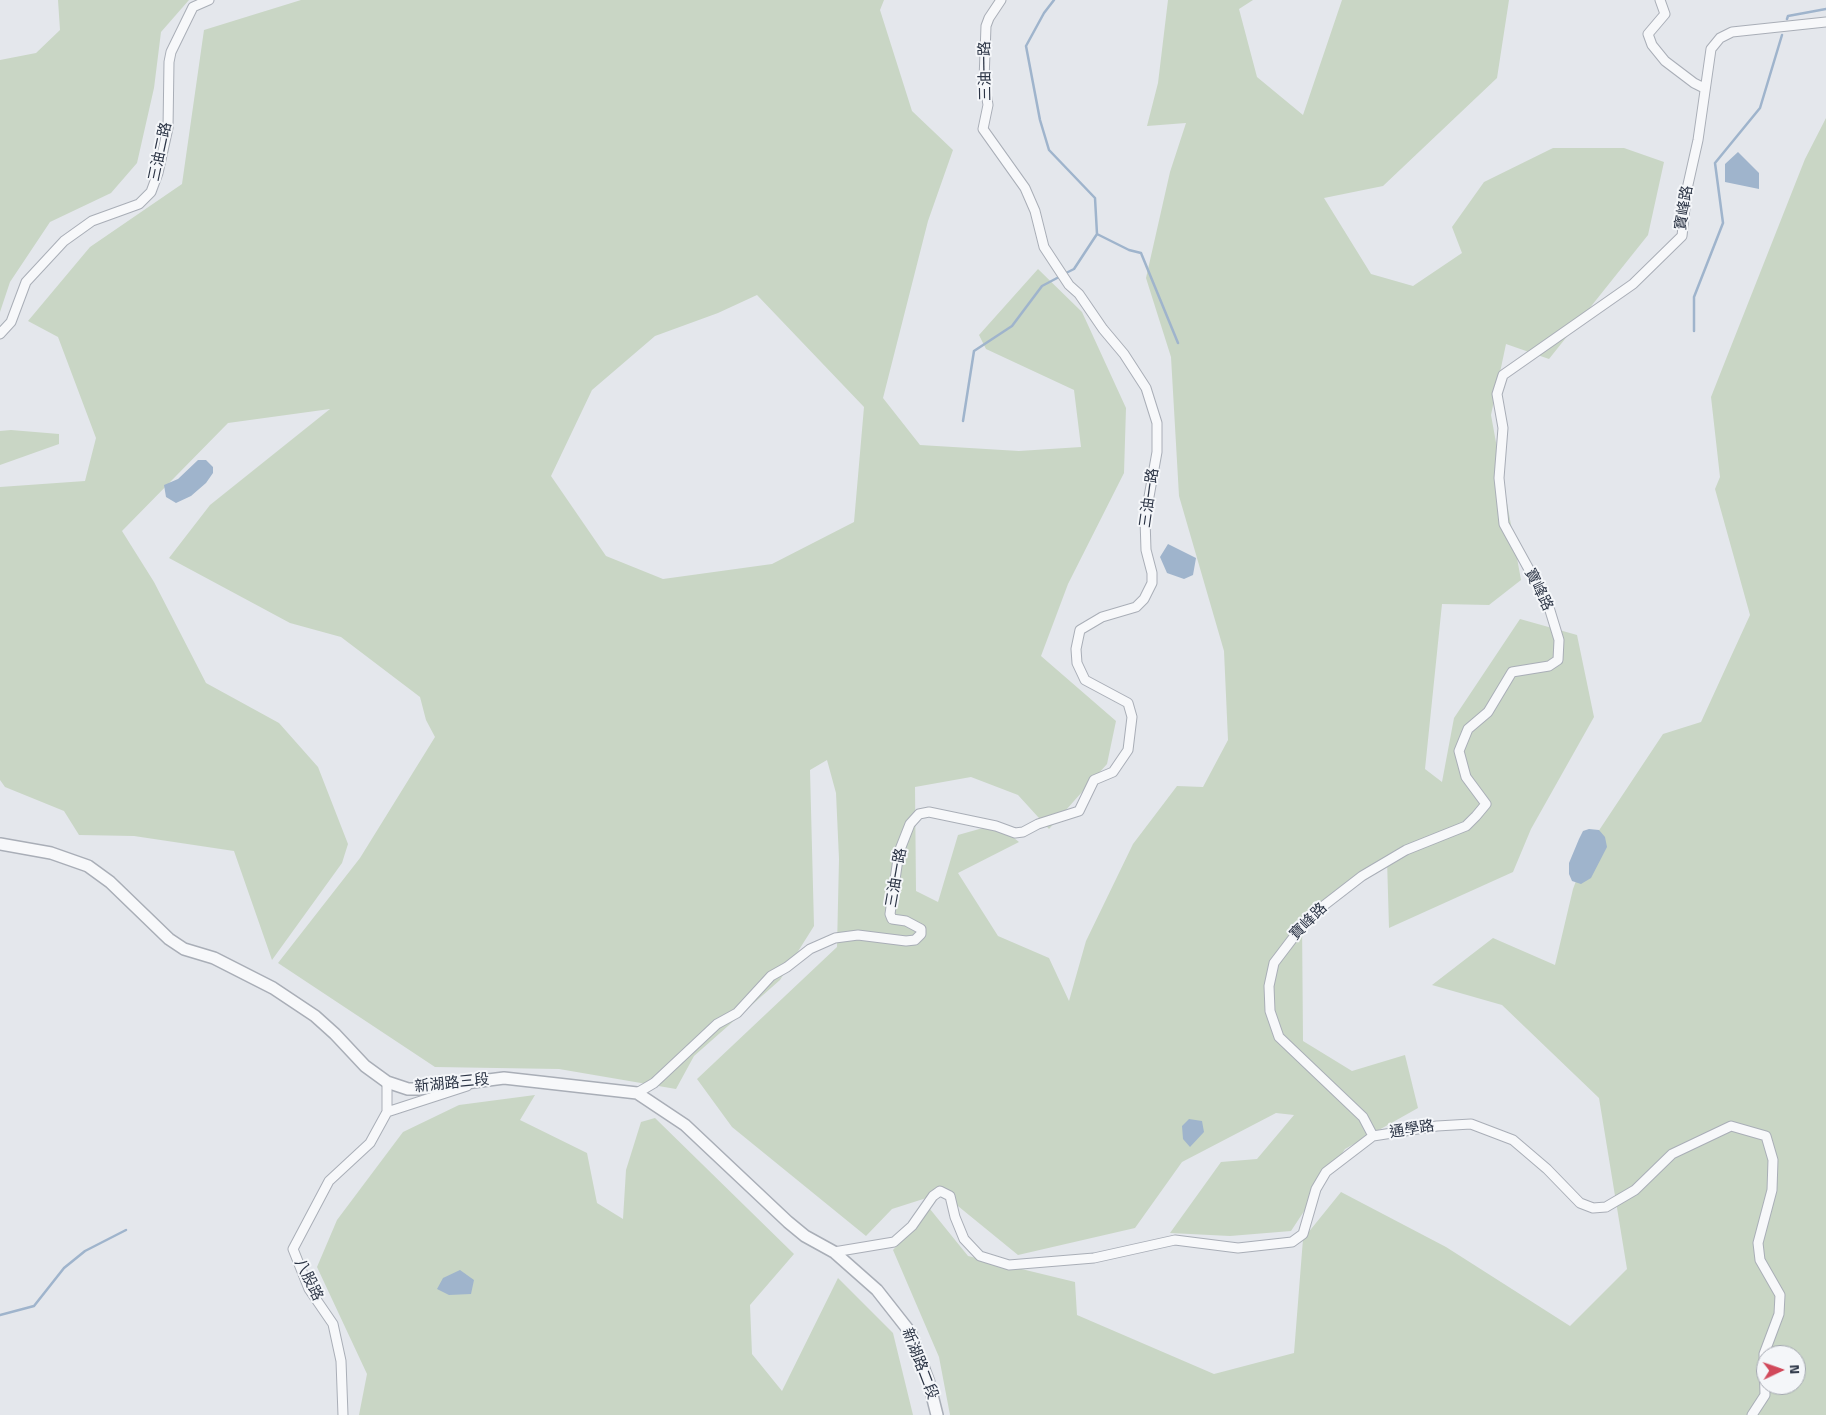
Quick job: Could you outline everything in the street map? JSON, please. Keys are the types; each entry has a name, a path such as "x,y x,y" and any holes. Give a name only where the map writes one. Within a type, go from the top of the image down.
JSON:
{"street":[{"name":"三油二路","path":"0,334 11,322 26,282 64,241 92,221 139,204 151,192 158,173 168,128 169,62 171,52 193,8 208,0"},
{"name":"三油一路","path":"638,1093 654,1083 717,1024 738,1013 772,976 787,968 810,948 835,938 858,935 915,940 921,934 921,929 906,921 892,919 890,914 899,852 910,824 918,814 929,812 996,826 1015,833 1023,832 1038,824 1079,811 1094,780 1113,772 1128,750 1132,717 1128,703 1085,680 1077,663 1076,649 1080,630 1102,617 1136,607 1144,599 1152,583 1152,573 1146,550 1145,519 1157,452 1157,424 1146,388 1124,354 1103,329 1079,294 1069,285 1044,247 1035,211 1024,188 983,129 988,106 984,80 986,26 1001,0"},
{"path":"1660,0 1666,14 1648,34 1652,45 1665,61 1694,83 1704,88"},
{"name":"寶峰路","path":"1373,1136 1363,1117 1278,1037 1270,1011 1269,986 1274,963 1309,917 1362,876 1406,850 1466,826 1476,816 1486,804 1466,777 1459,751 1468,728 1488,712 1512,672 1549,666 1558,660 1559,640 1548,604 1504,524 1499,478 1503,428 1497,394 1503,376 1633,284 1682,236 1687,189 1698,140 1711,49 1720,38 1732,32 1826,22"},
{"name":"新湖路三段","path":"0,844 51,853 88,866 110,882 169,939 184,948 222,962 273,988 315,1016 365,1066 386,1082 408,1089 419,1089 504,1078 638,1093 698,1136 800,1231 834,1252"},
{"path":"386,1082 387,1112 484,1081"},
{"name":"八股路","path":"343,1415 341,1361 333,1324 309,1289 293,1249 329,1182 370,1143 387,1112"},
{"name":"通學路","path":"834,1252 894,1242 912,1226 933,1196 940,1191 950,1196 955,1217 964,1238 980,1256 1009,1265 1094,1258 1175,1240 1238,1248 1292,1242 1303,1234 1316,1189 1326,1172 1373,1136 1437,1126 1471,1124 1513,1140 1580,1203 1593,1208 1606,1207 1636,1190 1672,1154 1731,1126 1766,1136 1773,1160 1772,1190 1758,1242 1760,1260 1780,1295 1780,1304 1779,1314 1764,1354 1765,1395 1752,1415"},
{"name":"新湖路二段","path":"834,1252 877,1290 910,1332 929,1383 937,1415"}],"green space":[{"path":"58,0 189,0 161,32 154,88 137,163 111,193 50,222 10,282 0,312 0,60 36,53 60,30"},
{"path":"301,0 884,0 880,10 912,111 953,150 928,221 883,398 920,445 1019,451 1081,447 1074,390 986,349 979,335 1038,269 1082,312 1126,408 1124,473 1068,584 1041,656 1116,721 1107,764 1049,829 1018,795 971,777 915,787 916,891 938,902 958,835 997,824 1019,842 958,873 998,936 1049,958 1069,1001 1086,941 1133,844 1177,786 1203,787 1228,740 1224,651 1179,496 1171,357 1146,278 1170,172 1186,123 1147,126 1158,83 1168,0 1253,0 1239,9 1257,77 1303,115 1342,0 1509,0 1497,78 1383,186 1324,198 1371,274 1413,286 1462,253 1452,227 1484,182 1553,148 1624,148 1664,162 1648,235 1549,359 1506,344 1491,415 1521,580 1489,605 1442,604 1425,769 1442,782 1454,718 1520,619 1577,635 1594,717 1531,829 1513,872 1389,928 1387,859 1302,921 1303,1041 1352,1071 1405,1055 1418,1108 1345,1149 1291,1231 1230,1236 1170,1233 1221,1162 1257,1159 1294,1115 1276,1113 1182,1162 1135,1228 1018,1255 942,1193 892,1209 866,1236 732,1127 697,1079 837,947 839,859 836,793 827,760 810,770 814,926 780,980 694,1056 676,1089 559,1069 435,1067 278,963 360,858 435,737 426,720 420,697 341,637 290,623 169,558 210,505 330,409 228,423 122,531 154,582 206,683 279,723 318,767 348,844 342,863 272,960 234,851 134,836 79,835 64,811 5,787 0,780 0,487 85,481 96,438 58,337 28,321 90,247 182,184 204,30","holes":["757,295 864,407 854,522 772,564 663,579 606,556 551,476 592,390 655,336 718,313"]},
{"path":"1826,118 1826,1415 950,1415 939,1357 893,1250 930,1209 968,1256 1075,1282 1077,1315 1214,1374 1294,1353 1303,1239 1341,1192 1446,1247 1570,1326 1627,1269 1599,1098 1502,1005 1432,985 1493,938 1555,965 1573,889 1590,844 1663,734 1701,722 1750,615 1715,489 1720,477 1711,397 1805,159"},
{"path":"11,430 59,434 59,444 0,465 0,431"},
{"path":"535,1095 520,1120 587,1153 597,1203 623,1219 626,1170 641,1122 655,1118 794,1254 750,1305 752,1354 782,1391 838,1278 893,1333 913,1415 359,1415 367,1374 317,1267 337,1220 403,1132 459,1105"}],"water":[{"path":"1738,152 1759,173 1759,189 1725,182 1725,164"},
{"path":"198,460 206,460 213,467 213,473 206,483 191,496 176,503 166,497 164,485 178,479"},
{"path":"1168,544 1196,558 1193,575 1184,579 1167,573 1160,557"},
{"path":"1589,829 1599,830 1605,837 1607,847 1591,878 1581,884 1572,881 1569,874 1569,863 1583,831"},
{"path":"1189,1119 1202,1121 1204,1132 1190,1147 1183,1139 1182,1126"},
{"path":"460,1270 474,1280 471,1294 449,1295 437,1289 443,1278"}],"waterway":[{"path":"1054,0 1044,13 1026,46 1040,120 1049,150 1095,198 1097,234 1074,269 1064,274"},
{"path":"1787,19 1788,16 1826,9"},
{"path":"1694,331 1694,297 1723,223 1715,163 1760,108 1782,35"},
{"path":"1097,234 1129,250 1141,253 1178,343"},
{"path":"963,421 974,351 1012,326 1042,286 1059,277"},
{"path":"0,1315 34,1306 64,1268 85,1251 126,1230"}]}
